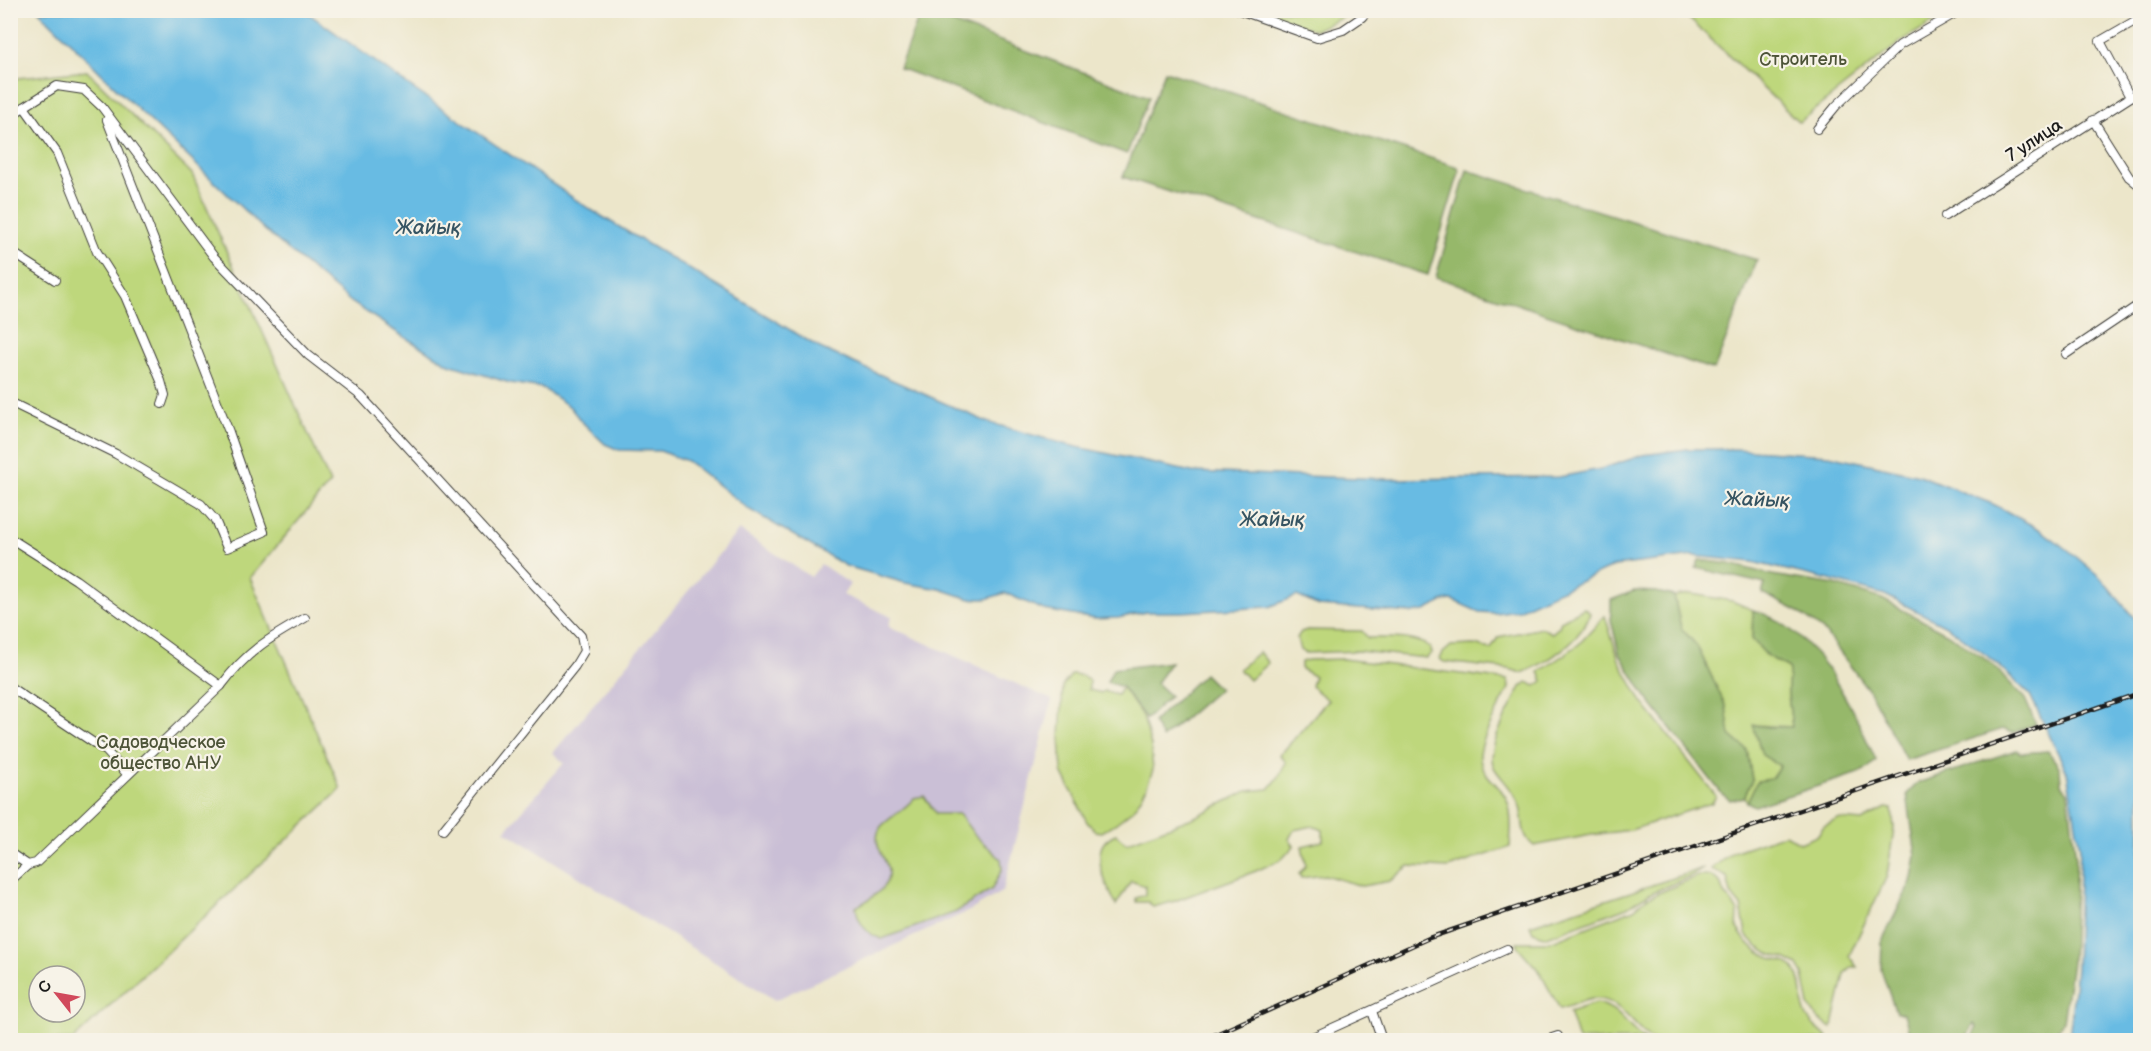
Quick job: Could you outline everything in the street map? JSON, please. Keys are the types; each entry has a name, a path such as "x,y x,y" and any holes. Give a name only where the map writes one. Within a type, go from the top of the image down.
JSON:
{"street":[{"path":"1239,10 1317,38 1343,30 1368,10"},
{"path":"1817,129 1836,106 1900,45 1961,10"},
{"path":"2130,97 2100,41 2140,18"},
{"path":"10,116 57,86 84,90 102,107 214,257 308,355 361,396 581,636 584,651 575,666 443,830"},
{"name":"7 улица","path":"1945,216 2140,91"},
{"path":"24,107 57,153 97,252 125,296 161,381 165,395 162,404"},
{"path":"10,402 116,454 201,504 215,520 227,548 264,532 220,410 102,107"},
{"path":"2093,120 2129,177 2140,186"},
{"path":"10,251 55,280"},
{"path":"2066,354 2140,304"},
{"path":"10,538 76,580 221,686"},
{"path":"10,881 28,865 36,863 54,848 221,686 234,669 266,639 305,618"},
{"path":"10,687 106,751 128,774"},
{"path":"10,853 28,865"},
{"path":"1306,1041 1507,949"},
{"path":"1372,1011 1382,1041"},
{"path":"1546,1041 1558,1036"}],"shaded area":[{"path":"739,530 811,577 821,564 850,584 843,595 892,617 888,626 1052,700 1003,891 971,910 775,1000 505,831 564,763 553,753"}],"green space":[{"path":"921,11 1149,97 1127,154 899,68"},
{"path":"1260,11 1356,11 1315,30"},
{"name":"Строитель","path":"1681,11 1952,11 1903,40 1799,122"},
{"name":"Садоводческое общество АНУ","path":"87,71 192,174 330,483 250,578 341,789 73,1040 11,1040 10,84 18,78"},
{"path":"1165,71 1458,167 1459,173 1428,275 1123,177"},
{"path":"1467,170 1757,260 1714,370 1436,277"},
{"path":"1699,560 1835,585 1882,599 1948,634 1991,663 2025,699 2036,724 2012,733 2003,729 1906,760 1870,692 1823,630 1797,611 1762,593 1765,584 1696,568"},
{"path":"1634,591 1674,596 1681,628 1697,646 1726,707 1730,735 1747,750 1752,780 1744,797 1730,800 1722,794 1646,697 1619,653 1611,620 1611,600"},
{"path":"1691,594 1732,601 1753,610 1752,639 1767,656 1789,668 1788,694 1792,727 1754,725 1780,766 1771,780 1757,781 1747,802 1744,797 1752,779 1747,750 1729,735 1726,707 1697,646 1681,628 1674,596"},
{"path":"1584,608 1590,613 1586,623 1572,641 1552,657 1522,673 1509,669 1444,662 1440,659 1451,646 1474,645 1491,649 1498,637 1542,628 1552,633 1559,627 1561,621"},
{"path":"1753,610 1776,620 1796,634 1813,651 1843,693 1876,760 1869,768 1856,774 1755,806 1747,802 1757,781 1771,779 1780,766 1762,755 1753,725 1792,727 1788,694 1789,668 1767,656 1752,639"},
{"path":"1605,616 1619,660 1642,702 1716,796 1712,803 1631,830 1534,846 1524,832 1517,799 1495,769 1492,761 1496,740 1521,687 1527,682 1536,686 1543,681 1539,672 1578,645"},
{"path":"1307,630 1362,631 1368,638 1408,639 1430,647 1432,653 1426,658 1358,651 1305,653 1300,650 1297,638 1301,632"},
{"path":"1259,652 1268,663 1249,680 1239,669"},
{"path":"1343,659 1508,680 1509,688 1487,732 1480,757 1487,775 1504,794 1509,805 1510,847 1448,868 1409,866 1390,881 1362,886 1325,875 1301,878 1299,874 1306,865 1302,846 1323,841 1323,830 1313,826 1294,830 1289,839 1294,846 1282,859 1256,871 1153,907 1148,902 1136,902 1136,898 1145,895 1145,886 1131,881 1116,905 1107,887 1101,866 1102,847 1107,840 1116,834 1126,843 1195,817 1247,791 1269,789 1286,762 1280,755 1328,700 1311,686 1314,676 1301,669 1301,662"},
{"path":"1171,662 1156,683 1170,696 1146,719 1122,687 1107,682 1113,669"},
{"path":"1072,674 1083,676 1089,681 1089,690 1117,695 1122,687 1143,717 1151,746 1153,770 1146,789 1134,809 1101,832 1095,831 1087,822 1062,772 1060,736 1063,685"},
{"path":"1204,674 1219,689 1162,738 1153,722"},
{"path":"2016,750 2021,753 2048,751 2060,768 2061,784 2068,792 2076,859 2072,962 2063,1021 2055,1036 2044,1037 2035,1030 2028,1033 2031,1040 1975,1040 1973,1035 1977,1027 1974,1024 1965,1040 1911,1040 1905,1016 1903,1013 1896,1013 1881,970 1882,941 1911,882 1916,856 1907,794 1918,783"},
{"path":"924,796 936,814 959,814 974,834 1001,859 1002,869 992,889 956,912 882,939 864,928 856,907 875,895 885,884 888,874 887,865 877,838 880,828 914,798"},
{"path":"1886,808 1892,809 1894,828 1887,876 1849,956 1857,967 1851,967 1845,974 1831,1028 1817,1018 1809,1006 1803,974 1798,965 1769,954 1758,947 1746,934 1741,906 1731,894 1727,877 1711,869 1733,852 1785,834 1800,843 1817,836 1824,826 1838,819 1862,821"},
{"path":"1704,868 1627,907 1547,937 1533,932 1530,925"},
{"path":"1698,876 1711,876 1720,882 1724,894 1738,912 1737,928 1750,945 1763,955 1787,963 1793,968 1799,976 1807,1017 1829,1040 1653,1040 1618,1007 1602,999 1592,999 1560,1009 1539,971 1518,947 1517,942 1550,942 1634,909 1647,898"},
{"path":"1596,1003 1617,1013 1645,1040 1578,1040 1569,1012"}],"water":[{"name":"Жайық","path":"39,11 305,11 412,88 588,208 820,348 987,422 1068,445 1192,472 1388,479 1559,477 1601,469 1643,455 1688,449 1735,449 1829,455 1919,475 1995,505 2039,529 2067,549 2100,577 2140,625 2140,1040 2069,1040 2076,968 2080,849 2067,772 2030,695 1994,661 1948,627 1885,595 1752,562 1694,556 1614,566 1518,610 1495,613 1479,612 1452,600 1444,601 1425,611 1412,613 1319,606 1297,596 1269,607 1146,612 1118,618 1095,619 1044,610 1005,593 986,599 970,599 940,589 905,583 846,566 750,510 687,461 660,451 619,450 605,444 570,407 542,388 510,383 449,364 351,302 268,233 123,95"}],"railway":[{"path":"1203,1040 1429,938 2140,693"}]}
